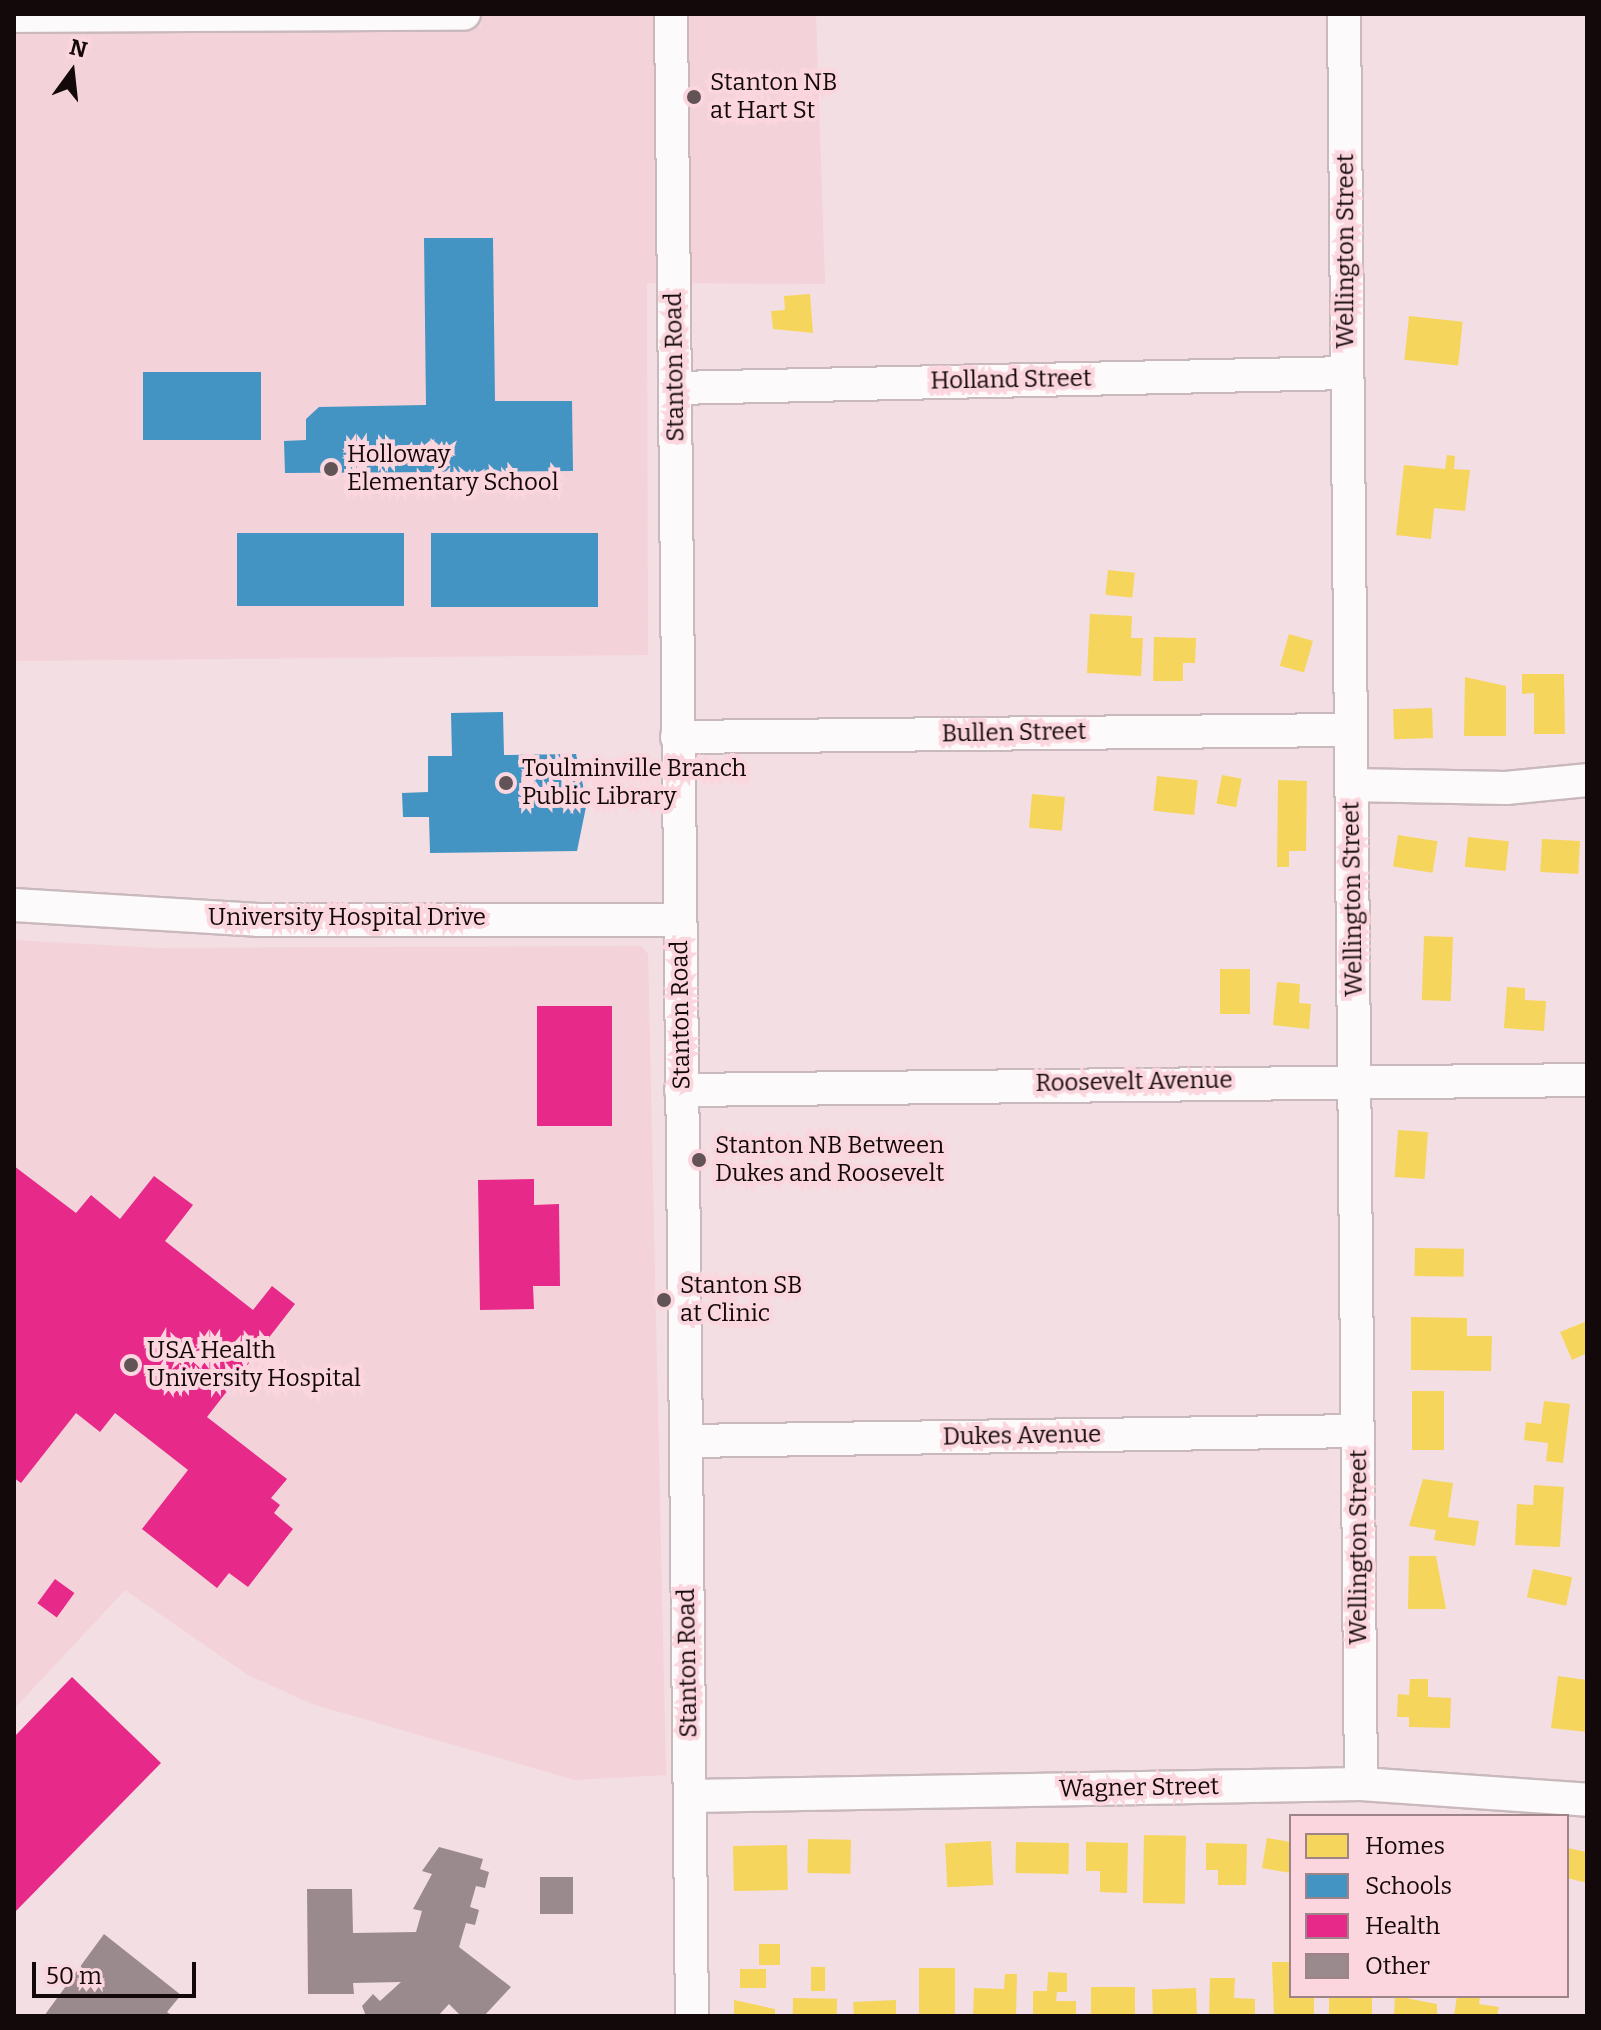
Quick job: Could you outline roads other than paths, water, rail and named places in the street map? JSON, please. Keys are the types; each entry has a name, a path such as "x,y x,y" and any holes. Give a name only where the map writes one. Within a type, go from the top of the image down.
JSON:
{"street":[{"path":"14,16 464,14"},
{"name":"Stanton Road","path":"671,14 692,2016"},
{"name":"Wellington Street","path":"1344,14 1361,1784"},
{"name":"Holland Street","path":"676,388 1347,373"},
{"name":"Bullen Street","path":"677,737 1350,730"},
{"path":"1351,785 1506,788 1587,780"},
{"name":"University Hospital Drive","path":"14,905 258,920 680,920"},
{"name":"Roosevelt Avenue","path":"681,1090 1356,1078 1587,1080"},
{"name":"Dukes Avenue","path":"686,1441 1358,1431"},
{"name":"Wagner Street","path":"690,1796 1361,1784 1587,1800"}],"place":[{"name":"Stanton NB at Hart St","path":"694,97"},
{"name":"Holloway Elementary School","path":"331,469"},
{"name":"Toulminville Branch Public Library","path":"506,783"},
{"name":"Stanton NB Between Dukes and Roosevelt","path":"699,1160"},
{"name":"Stanton SB at Clinic","path":"664,1300"},
{"name":"USA Health University Hospital","path":"131,1365"}]}
